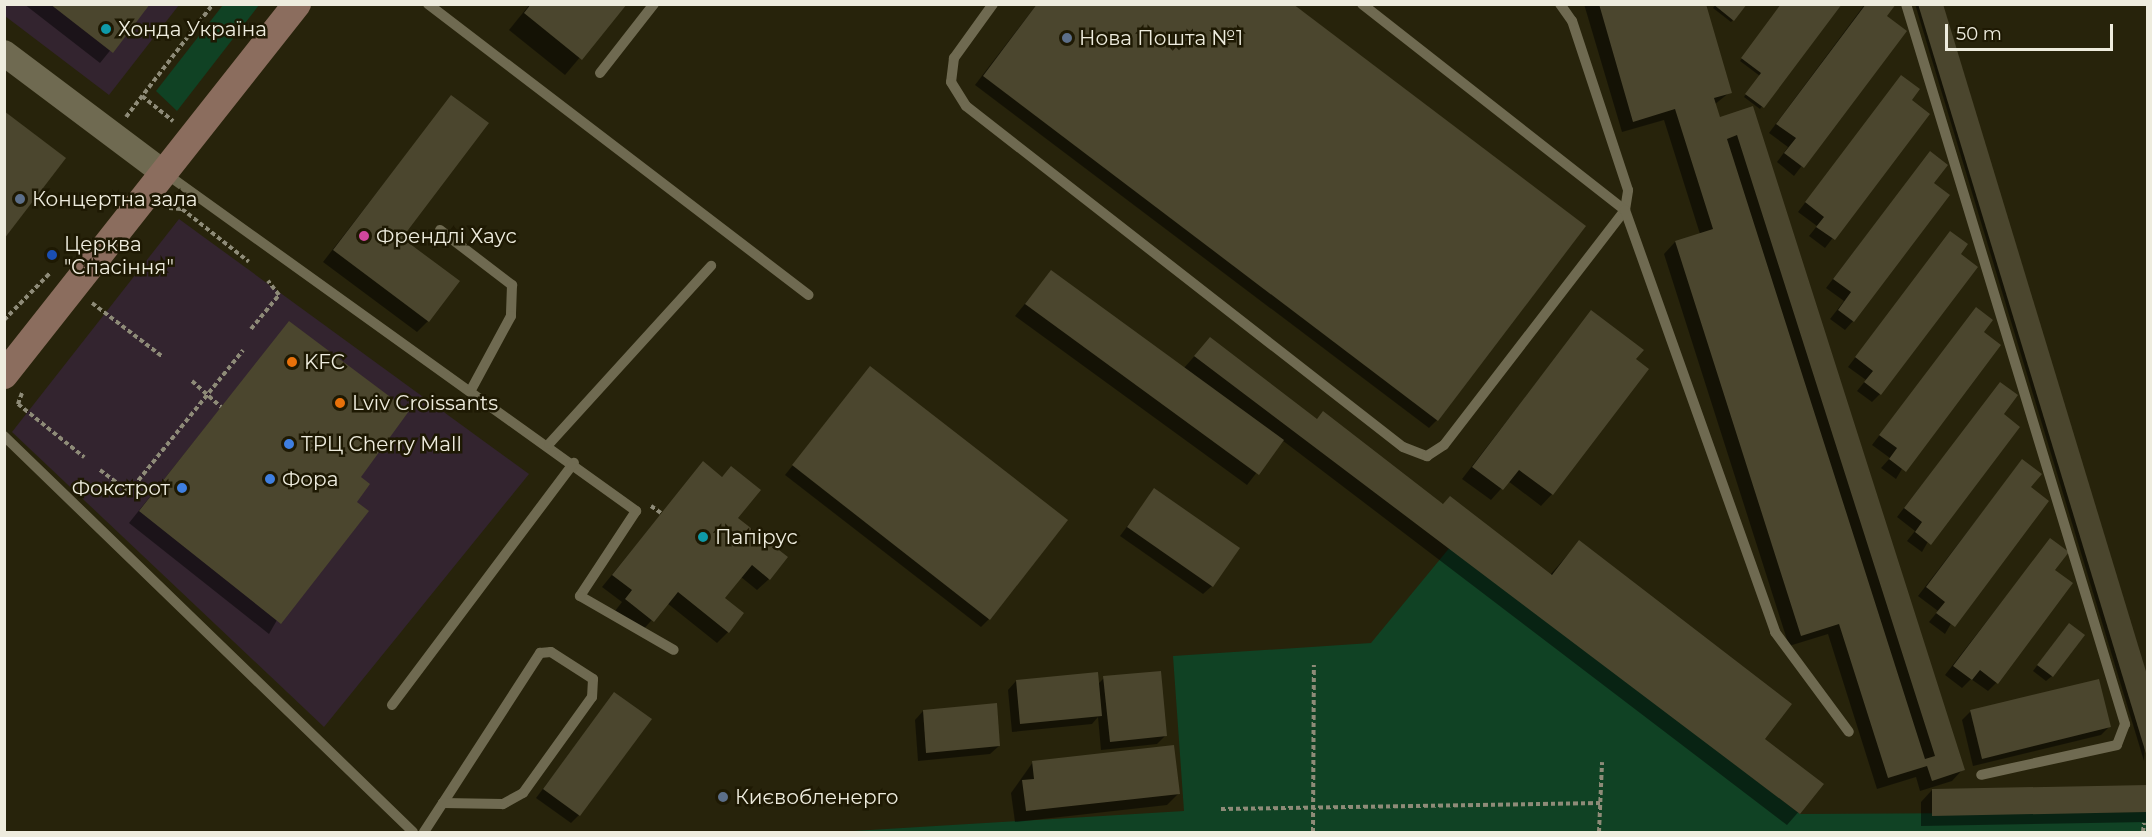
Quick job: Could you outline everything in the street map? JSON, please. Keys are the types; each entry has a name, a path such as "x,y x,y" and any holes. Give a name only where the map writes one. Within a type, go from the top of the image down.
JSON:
{"main road":[{"path":"4,375 297,4"}],"street":[{"path":"4,53 164,173"}],"lane":[{"path":"428,4 808,295"},
{"path":"600,73 654,4"},
{"path":"993,4 954,58 951,82 966,105 1403,447 1427,456 1444,445 1625,210"},
{"path":"1362,4 1625,210"},
{"path":"1560,4 1572,21 1628,190 1625,210 1775,632 1849,732"},
{"path":"1906,4 2125,724 2117,746 1981,775"},
{"path":"164,173 472,388 636,511 580,596 674,650"},
{"path":"440,230 512,285 511,315 472,388"},
{"path":"549,444 711,266"},
{"path":"4,436 413,832"},
{"path":"392,705 574,463"},
{"path":"424,832 540,652 551,652 593,679 592,697 523,793 503,804 443,803"}],"path":[{"path":"112,135 213,4"},
{"path":"142,96 172,121"},
{"path":"182,209 249,262"},
{"path":"4,320 57,266"},
{"path":"251,329 279,295 268,281"},
{"path":"91,302 163,357"},
{"path":"100,470 129,492 243,350"},
{"path":"192,381 222,407"},
{"path":"18,404 84,457"},
{"path":"1313,832 1314,665"},
{"path":"1599,832 1602,762"},
{"path":"1221,809 1600,803"},
{"path":"2143,832 2144,823"}],"shaded area":[{"name":"Хонда Україна","path":"4,5 179,5 109,95 5,16"},
{"path":"179,219 529,474 324,727 12,432"}],"green space":[{"path":"223,5 259,5 177,111 156,91"},
{"path":"1451,546 1800,814 2148,812 2147,832 837,832 1184,811 1173,656 1371,643"}],"building":[{"name":"Хонда Україна","path":"50,4 150,4 113,53"},
{"path":"531,4 627,4 582,60 524,13"},
{"path":"1037,4 1293,4 1586,226 1438,421 983,76"},
{"path":"1599,4 1706,4 1732,93 1714,98 1720,117 1753,106 1965,770 1932,781 1927,766 1888,778 1839,624 1801,636 1675,241 1713,229 1675,109 1633,122","holes":["1737,135 1935,756 1925,759 1727,139"]},
{"path":"1713,4 1747,4 1734,21"},
{"path":"1781,4 1842,4 1764,108 1745,94 1761,73 1741,58"},
{"path":"1866,4 1896,4 1887,16 1907,31 1804,168 1784,153 1796,138 1776,124"},
{"path":"1918,4 1943,4 2148,678 2148,760"},
{"path":"1901,75 1920,89 1912,100 1930,114 1835,240 1816,227 1824,217 1805,202"},
{"path":"451,95 489,123 402,238 460,281 429,322 333,250"},
{"name":"Концертна зала","path":"4,111 66,158 4,239"},
{"path":"1930,151 1948,165 1934,183 1950,195 1854,322 1838,310 1851,292 1833,279"},
{"path":"1950,231 1968,244 1961,254 1978,267 1881,395 1864,382 1873,371 1855,357"},
{"path":"1051,270 1284,440 1259,475 1025,304"},
{"path":"1976,307 1993,320 1984,332 2001,345 1906,472 1889,459 1897,448 1879,435"},
{"path":"1591,310 1644,350 1636,359 1649,369 1553,495 1519,470 1503,490 1472,467"},
{"name":"ТРЦ Cherry Mall","path":"289,321 409,411 361,477 370,484 357,502 369,511 281,624 139,511"},
{"path":"1210,337 1317,419 1323,411 1443,504 1450,496 1552,575 1579,540 1792,704 1765,739 1824,784 1800,814 1194,356"},
{"path":"870,366 1068,520 990,620 792,465"},
{"path":"2000,382 2018,395 2004,414 2020,427 1931,545 1915,532 1922,522 1904,508"},
{"path":"2022,459 2042,474 2031,487 2049,501 1955,627 1936,613 1945,602 1926,587"},
{"name":"Папірус","path":"703,461 722,477 731,466 761,490 738,518 788,557 770,580 752,565 725,598 744,613 729,633 678,592 654,622 625,599 632,590 612,575"},
{"path":"1154,488 1240,548 1213,587 1127,527"},
{"path":"2050,538 2069,552 2055,570 2073,583 1998,684 1980,670 1972,680 1953,666"},
{"path":"2069,623 2085,635 2053,677 2037,665"},
{"path":"1161,671 1167,736 1110,742 1103,676"},
{"path":"1098,672 1102,716 1020,724 1016,680"},
{"path":"2099,679 2111,727 1982,759 1970,710"},
{"path":"614,692 652,719 580,816 543,789"},
{"path":"997,703 1000,746 926,753 923,710"},
{"path":"1174,745 1180,794 1026,811 1022,780 1034,779 1032,761"},
{"path":"2148,785 2148,812 1932,816 1932,789"}],"place":[{"name":"Хонда Україна","path":"106,29"},
{"name":"Нова Пошта №1","path":"1067,38"},
{"name":"Концертна зала","path":"20,199"},
{"name":"Френдлі Хаус","path":"364,236"},
{"name":"Церква \"Спасіння\"","path":"52,255"},
{"name":"KFC","path":"292,362"},
{"name":"Lviv Croissants","path":"340,403"},
{"name":"ТРЦ Cherry Mall","path":"289,444"},
{"name":"Фора","path":"270,479"},
{"name":"Фокстрот","path":"182,488"},
{"name":"Папірус","path":"703,537"},
{"name":"Києвобленерго","path":"723,797"}]}
